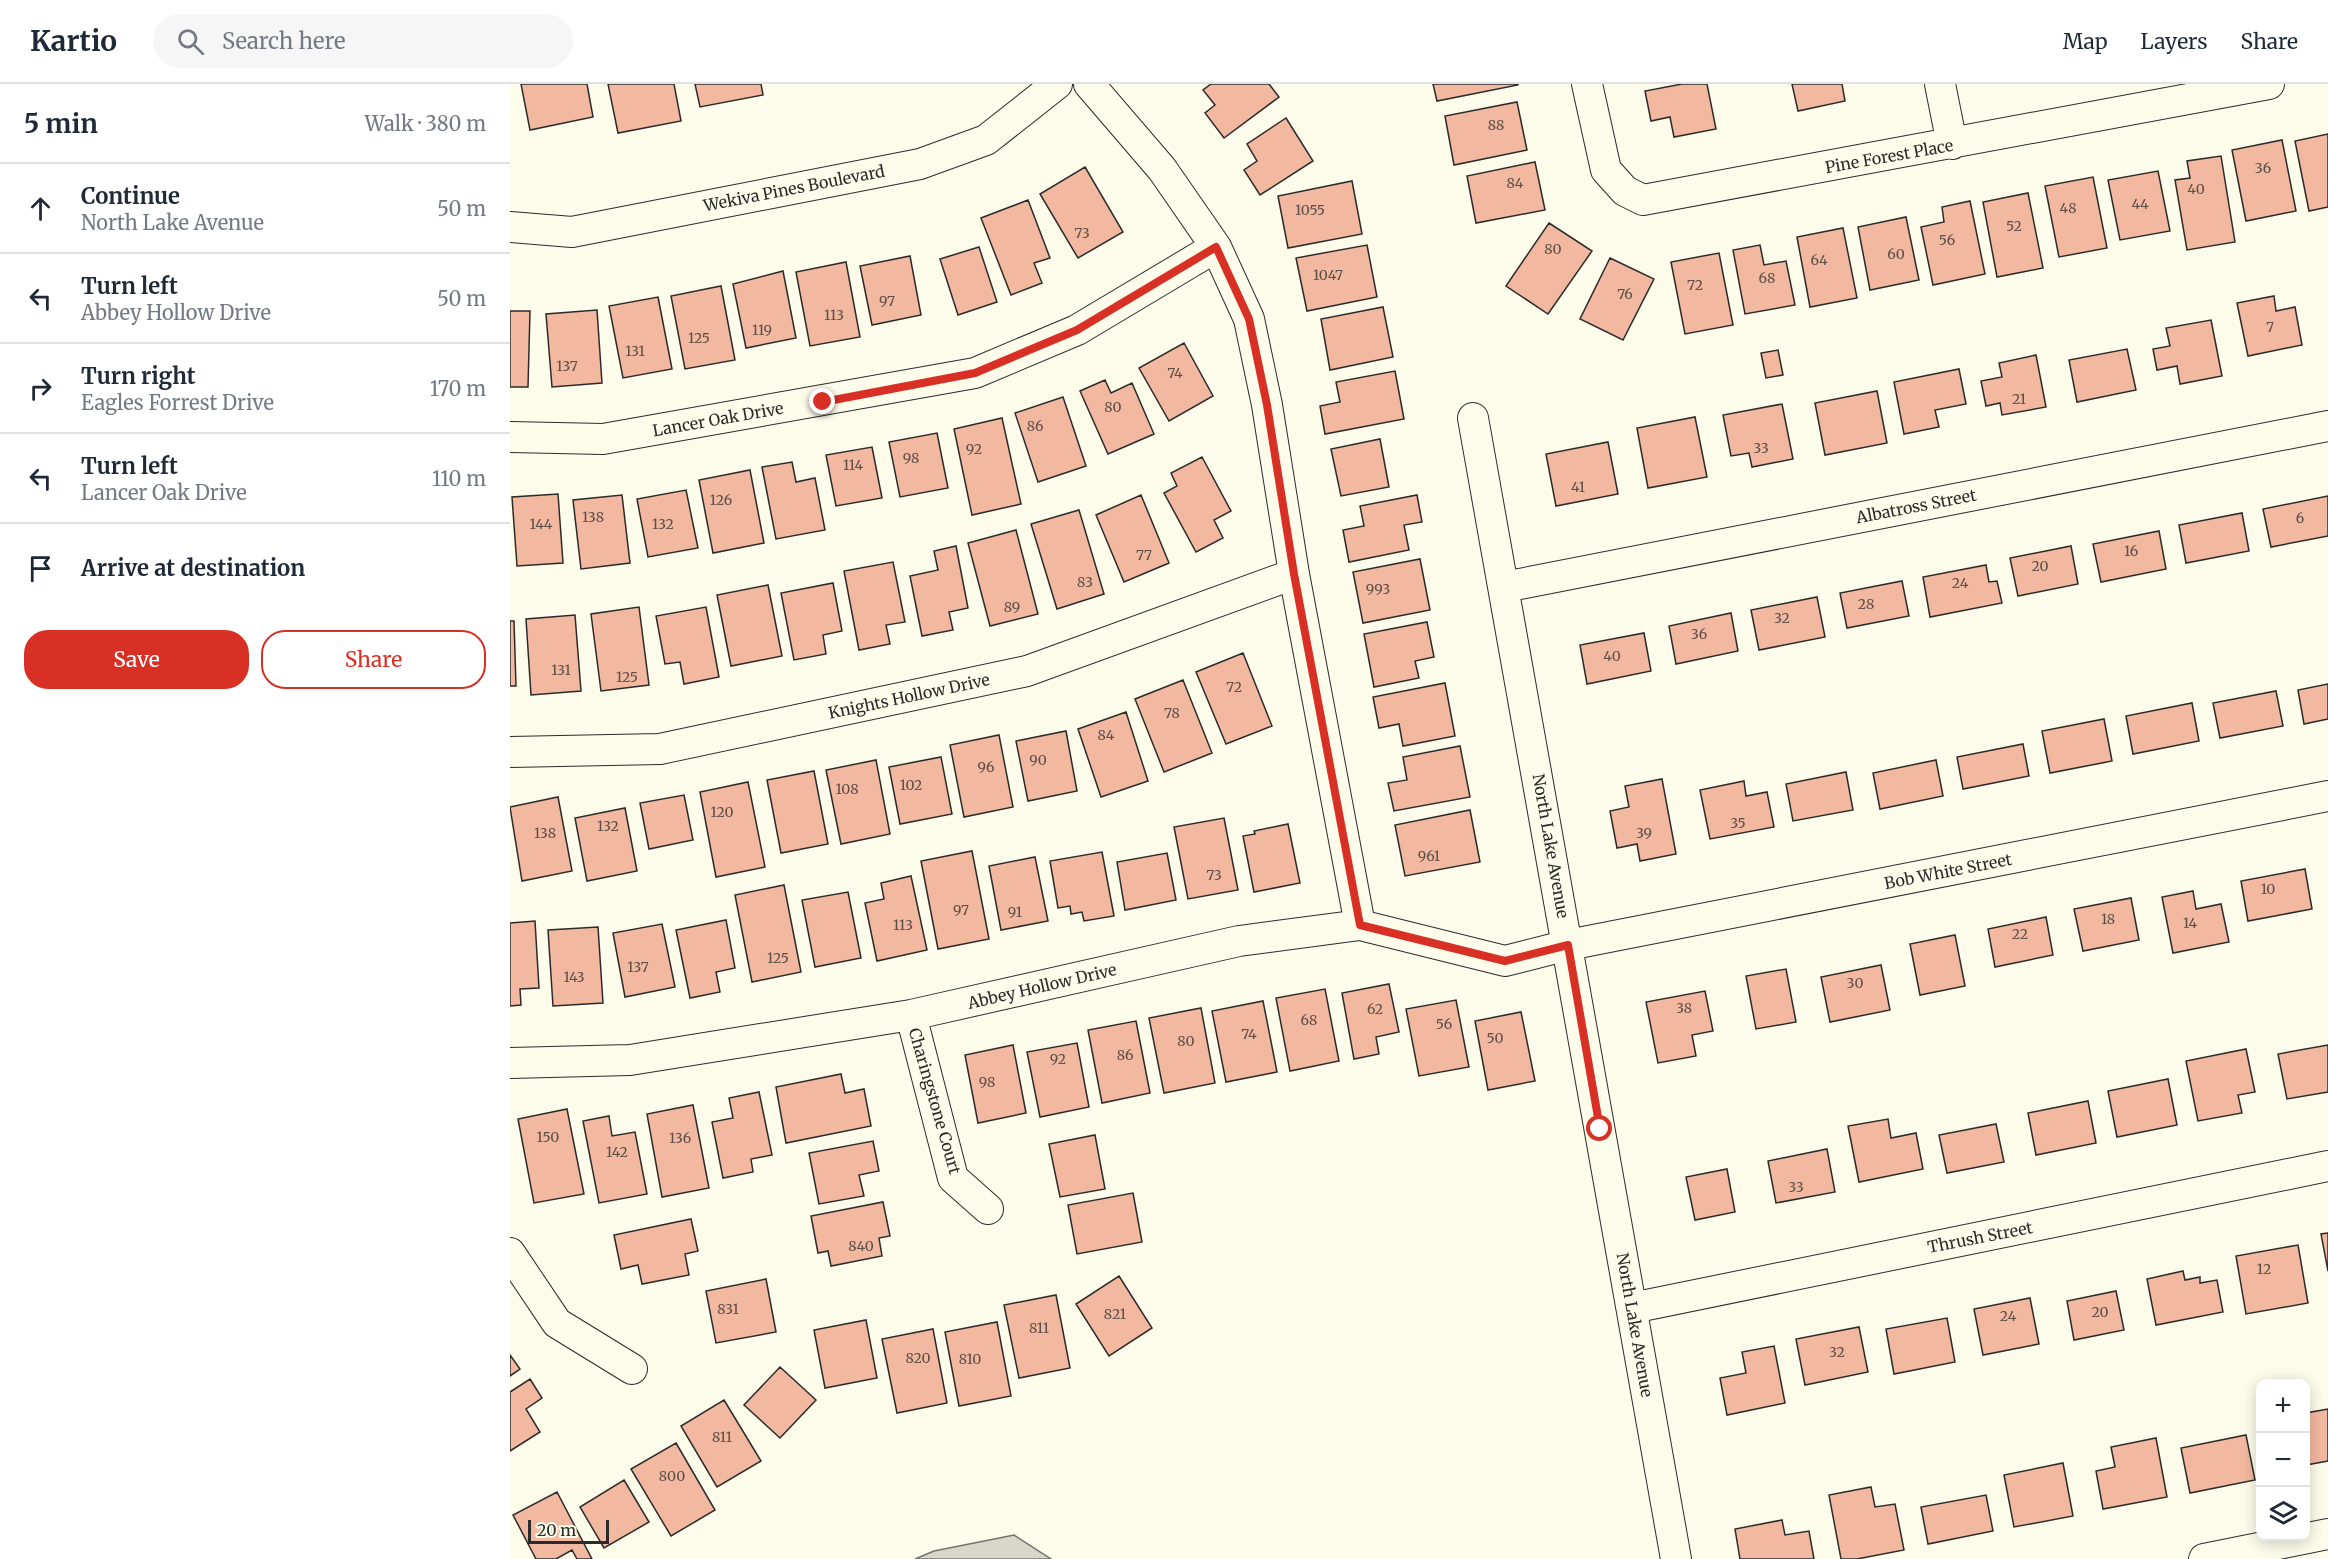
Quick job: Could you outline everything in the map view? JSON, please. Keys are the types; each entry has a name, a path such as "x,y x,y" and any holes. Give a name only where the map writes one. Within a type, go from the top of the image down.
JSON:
{"street":[{"name":"Wekiva Pines Boulevard","path":"510,227 572,232 920,164 986,140 1057,84"},
{"path":"1089,84 1162,169 1216,247 1249,319 1267,405 1294,574 1360,925"},
{"name":"Pine Forest Place","path":"1587,84 1605,170 1624,191 1643,200 2269,84"},
{"path":"1940,84 1952,144"},
{"name":"Lancer Oak Drive","path":"510,437 603,439 975,373 1077,330 1216,247"},
{"name":"North Lake Avenue","path":"1473,418 1676,1559"},
{"name":"Albatross Street","path":"1504,587 2328,426"},
{"name":"Knights Hollow Drive","path":"510,752 660,748 1027,671 1294,574"},
{"name":"Bob White Street","path":"1568,945 2328,796"},
{"name":"Abbey Hollow Drive","path":"510,1063 630,1060 911,1016 1239,941 1360,925 1505,961 1568,945"},
{"name":"Charingstone Court","path":"911,1016 953,1178 988,1209"},
{"name":"Thrush Street","path":"1632,1308 2328,1166"},
{"path":"510,1253 557,1323 632,1369"},
{"path":"2204,1559 2328,1534"}],"shaded area":[{"path":"1014,1535 1051,1559 915,1559 934,1551"}],"building":[{"path":"521,84 587,84 593,117 530,130"},
{"path":"608,84 674,84 681,121 618,133"},
{"path":"695,84 761,84 763,95 700,107"},
{"path":"1211,84 1269,84 1279,97 1224,138 1205,113 1215,105 1203,90"},
{"path":"1433,84 1518,84 1518,85 1437,101"},
{"path":"1682,84 1707,84 1716,129 1674,137 1670,117 1651,121 1645,91"},
{"path":"1792,84 1842,84 1845,101 1798,111"},
{"path":"1517,102 1527,150 1454,165 1445,116"},
{"path":"1286,118 1313,161 1260,195 1244,170 1257,161 1247,144"},
{"path":"2328,134 2328,207 2309,211 2295,141"},
{"path":"2282,140 2296,211 2246,221 2232,150"},
{"path":"2221,156 2235,242 2187,250 2175,180 2190,178 2187,161"},
{"path":"1535,162 1545,210 1476,223 1467,176"},
{"path":"1085,167 1123,232 1078,258 1040,194"},
{"path":"2158,171 2170,231 2120,240 2108,180"},
{"path":"2093,177 2107,248 2059,257 2045,186"},
{"path":"1352,181 1362,234 1288,248 1278,196"},
{"path":"2028,193 2043,268 1997,277 1983,202"},
{"path":"1028,200 1050,258 1034,263 1042,283 1011,295 981,218"},
{"path":"1970,201 1985,274 1933,285 1921,227 1944,222 1942,207"},
{"path":"1906,217 1919,280 1870,290 1858,227"},
{"path":"1549,223 1592,251 1548,314 1506,286"},
{"path":"1843,228 1857,298 1810,307 1797,237"},
{"path":"1367,245 1377,297 1307,311 1296,258"},
{"path":"1760,245 1764,265 1786,261 1795,305 1745,314 1733,250"},
{"path":"979,247 997,302 958,315 940,259"},
{"path":"1719,253 1733,325 1685,334 1671,262"},
{"path":"910,256 921,315 872,325 860,266"},
{"path":"1610,258 1654,279 1623,340 1580,319"},
{"path":"846,262 860,337 810,346 796,272"},
{"path":"783,271 796,338 746,348 733,284"},
{"path":"721,286 735,360 685,369 671,296"},
{"path":"2274,296 2276,311 2295,307 2302,345 2248,356 2237,303"},
{"path":"658,297 672,369 623,378 609,306"},
{"path":"1383,307 1393,357 1330,370 1321,319"},
{"path":"597,310 602,383 552,387 546,314"},
{"path":"510,311 530,311 528,387 510,387"},
{"path":"2211,320 2222,376 2180,384 2177,366 2157,370 2153,349 2170,346 2166,328"},
{"path":"1184,343 1213,396 1169,421 1139,368"},
{"path":"2127,349 2136,390 2077,402 2069,360"},
{"path":"1778,350 1783,375 1766,378 1761,353"},
{"path":"2036,355 2046,407 2002,415 2000,403 1986,406 1981,381 2002,377 1999,363"},
{"path":"1959,369 1966,404 1935,410 1939,427 1904,434 1894,382"},
{"path":"1395,371 1404,419 1325,434 1320,406 1340,402 1336,382"},
{"path":"1105,380 1111,393 1132,383 1154,434 1108,454 1080,391"},
{"path":"1877,391 1887,443 1825,455 1815,403"},
{"path":"1063,397 1086,466 1038,482 1015,413"},
{"path":"1782,404 1793,459 1752,467 1749,453 1731,456 1723,415"},
{"path":"1695,417 1707,477 1648,488 1637,428"},
{"path":"1002,418 1021,504 972,515 954,429"},
{"path":"937,433 948,488 900,497 889,442"},
{"path":"1380,439 1389,487 1341,496 1331,449"},
{"path":"1608,442 1618,494 1556,506 1546,454"},
{"path":"872,447 882,498 836,506 826,455"},
{"path":"1202,457 1231,511 1214,520 1223,538 1196,552 1164,493 1177,486 1171,473"},
{"path":"792,462 796,482 815,478 825,530 776,539 762,467"},
{"path":"750,470 764,543 713,553 699,480"},
{"path":"686,490 698,548 648,557 637,499"},
{"path":"558,494 563,563 517,566 512,497"},
{"path":"622,495 630,563 581,569 573,500"},
{"path":"1141,495 1169,563 1124,582 1096,515"},
{"path":"1417,495 1422,522 1404,525 1409,550 1349,562 1343,530 1364,526 1360,506"},
{"path":"2328,496 2328,536 2271,547 2263,509"},
{"path":"1079,510 1104,594 1057,609 1031,524"},
{"path":"2242,513 2249,551 2186,563 2179,525"},
{"path":"1016,530 1038,614 990,626 968,543"},
{"path":"2159,531 2166,569 2101,582 2093,544"},
{"path":"956,546 968,608 949,612 953,630 922,636 910,576 938,570 934,551"},
{"path":"2071,546 2078,584 2018,596 2010,558"},
{"path":"1420,559 1430,610 1363,623 1353,572"},
{"path":"893,562 905,622 886,625 890,644 859,650 844,571"},
{"path":"1986,565 1989,582 1997,581 2002,603 1930,617 1923,577"},
{"path":"1902,581 1909,616 1847,628 1840,593"},
{"path":"833,583 842,631 823,635 826,654 794,660 781,593"},
{"path":"768,585 782,656 731,666 717,595"},
{"path":"1817,597 1825,637 1759,650 1751,610"},
{"path":"639,607 649,685 601,691 591,614"},
{"path":"706,607 719,677 684,684 680,662 665,664 656,616"},
{"path":"1731,613 1738,651 1676,664 1669,626"},
{"path":"575,615 581,691 531,695 526,619"},
{"path":"510,621 514,621 516,686 510,686"},
{"path":"1427,622 1434,657 1415,661 1419,678 1374,687 1364,634"},
{"path":"1644,633 1651,671 1587,684 1580,645"},
{"path":"1243,653 1272,726 1226,744 1196,672"},
{"path":"1183,680 1212,753 1164,772 1135,699"},
{"path":"1445,683 1455,736 1403,746 1399,724 1379,728 1373,697"},
{"path":"2328,684 2328,719 2304,724 2298,690"},
{"path":"2276,691 2283,726 2220,738 2213,703"},
{"path":"2192,703 2199,741 2133,754 2126,716"},
{"path":"1126,712 1148,781 1101,797 1078,729"},
{"path":"2104,719 2112,761 2050,773 2042,731"},
{"path":"1066,731 1077,791 1028,801 1016,741"},
{"path":"999,735 1013,807 964,817 950,745"},
{"path":"2023,744 2029,776 1963,789 1957,757"},
{"path":"1460,746 1470,797 1394,811 1388,783 1407,780 1403,757"},
{"path":"941,757 952,814 900,824 889,767"},
{"path":"876,760 890,834 841,844 826,770"},
{"path":"1936,760 1943,796 1880,809 1873,773"},
{"path":"814,771 828,844 781,853 767,780"},
{"path":"1846,772 1853,810 1793,821 1786,784"},
{"path":"1662,779 1676,854 1640,861 1637,844 1617,848 1610,811 1629,807 1625,786"},
{"path":"1744,781 1746,796 1767,792 1774,827 1710,839 1700,790"},
{"path":"748,782 765,867 716,877 700,792"},
{"path":"684,795 693,840 649,849 640,803"},
{"path":"558,797 572,871 522,881 510,807"},
{"path":"625,808 637,871 587,881 575,818"},
{"path":"1470,810 1480,862 1405,876 1395,825"},
{"path":"1224,818 1238,890 1188,899 1174,827"},
{"path":"1288,824 1300,883 1254,892 1243,836 1255,834 1254,831"},
{"path":"972,851 989,939 938,949 921,861"},
{"path":"1102,852 1114,916 1084,921 1082,912 1071,914 1070,906 1058,908 1050,861"},
{"path":"1167,853 1176,900 1125,910 1117,862"},
{"path":"1035,857 1048,921 1001,930 989,866"},
{"path":"2305,869 2312,909 2248,921 2241,881"},
{"path":"911,876 927,950 877,961 865,903 884,899 881,883"},
{"path":"784,885 801,972 752,982 735,895"},
{"path":"2193,891 2196,909 2221,904 2229,942 2173,953 2162,897"},
{"path":"848,892 861,958 815,967 802,900"},
{"path":"2131,898 2139,940 2083,951 2074,909"},
{"path":"2046,917 2053,955 1995,967 1988,929"},
{"path":"726,920 735,968 716,972 720,992 690,998 676,930"},
{"path":"535,921 539,988 520,989 521,1005 510,1006 510,923"},
{"path":"662,924 675,987 625,997 613,933"},
{"path":"598,927 603,1003 553,1006 548,930"},
{"path":"1955,935 1965,986 1920,995 1910,944"},
{"path":"1881,965 1890,1010 1830,1022 1821,977"},
{"path":"1786,969 1796,1022 1756,1029 1746,976"},
{"path":"1389,984 1399,1032 1376,1037 1379,1054 1354,1059 1342,993"},
{"path":"1325,989 1339,1061 1290,1071 1276,998"},
{"path":"1705,991 1713,1031 1692,1035 1696,1056 1658,1063 1646,1002"},
{"path":"1456,1000 1469,1067 1419,1076 1406,1009"},
{"path":"1263,1001 1277,1072 1226,1082 1212,1011"},
{"path":"1201,1008 1215,1083 1164,1093 1149,1018"},
{"path":"1521,1012 1535,1081 1488,1090 1475,1021"},
{"path":"1136,1021 1150,1093 1102,1103 1088,1030"},
{"path":"1077,1043 1089,1107 1040,1117 1027,1052"},
{"path":"1013,1045 1026,1113 978,1123 965,1055"},
{"path":"2328,1045 2328,1092 2287,1099 2278,1054"},
{"path":"2246,1049 2255,1092 2238,1095 2242,1113 2198,1121 2186,1061"},
{"path":"841,1074 845,1093 864,1089 871,1126 786,1143 776,1087"},
{"path":"2168,1079 2177,1125 2117,1137 2108,1091"},
{"path":"759,1092 772,1155 751,1159 753,1172 723,1178 712,1122 733,1118 729,1098"},
{"path":"2088,1101 2096,1143 2036,1155 2028,1113"},
{"path":"693,1105 709,1188 662,1197 647,1114"},
{"path":"567,1109 584,1194 534,1203 518,1119"},
{"path":"609,1116 612,1136 635,1132 647,1194 599,1203 583,1121"},
{"path":"1888,1119 1891,1138 1916,1133 1923,1169 1859,1182 1848,1126"},
{"path":"1996,1124 2004,1162 1947,1173 1939,1135"},
{"path":"1095,1135 1105,1189 1060,1197 1049,1144"},
{"path":"873,1141 879,1171 859,1175 864,1196 819,1204 809,1153"},
{"path":"1827,1149 1835,1192 1776,1203 1768,1161"},
{"path":"1727,1169 1735,1212 1695,1220 1686,1177"},
{"path":"1133,1193 1142,1242 1077,1254 1068,1205"},
{"path":"883,1202 890,1236 879,1238 882,1256 831,1266 828,1251 818,1253 811,1216"},
{"path":"691,1219 698,1251 685,1254 689,1275 642,1284 638,1265 621,1269 614,1235"},
{"path":"2328,1233 2328,1271 2321,1234"},
{"path":"2298,1245 2308,1303 2246,1314 2236,1256"},
{"path":"2183,1271 2185,1280 2200,1277 2200,1283 2217,1280 2223,1312 2156,1325 2147,1279"},
{"path":"1119,1276 1152,1328 1109,1356 1076,1304"},
{"path":"766,1279 776,1332 716,1343 706,1291"},
{"path":"2116,1291 2124,1330 2074,1340 2067,1301"},
{"path":"1056,1295 1070,1368 1019,1378 1004,1305"},
{"path":"2030,1298 2039,1344 1983,1355 1974,1309"},
{"path":"1947,1318 1955,1362 1894,1374 1886,1329"},
{"path":"866,1320 877,1378 825,1388 814,1330"},
{"path":"997,1322 1011,1396 959,1406 945,1332"},
{"path":"1859,1327 1868,1372 1805,1385 1796,1339"},
{"path":"933,1329 947,1403 897,1413 882,1339"},
{"path":"1774,1346 1785,1403 1727,1415 1720,1378 1746,1373 1742,1352"},
{"path":"510,1355 520,1369 510,1376"},
{"path":"780,1367 816,1400 780,1438 744,1405"},
{"path":"530,1379 542,1398 526,1409 540,1432 510,1451 510,1392"},
{"path":"724,1400 761,1461 717,1487 681,1426"},
{"path":"2328,1409 2328,1461 2310,1464 2310,1433 2310,1412"},
{"path":"2246,1435 2255,1480 2190,1493 2181,1448"},
{"path":"2156,1438 2167,1497 2103,1509 2096,1471 2115,1467 2111,1447"},
{"path":"676,1443 715,1510 671,1536 631,1469"},
{"path":"2063,1463 2073,1516 2014,1527 2004,1475"},
{"path":"624,1480 649,1522 604,1548 580,1507"},
{"path":"1871,1487 1875,1507 1895,1504 1904,1550 1857,1559 1841,1559 1829,1495"},
{"path":"557,1492 592,1559 577,1559 572,1550 556,1559 536,1559 513,1515"},
{"path":"1986,1495 1993,1531 1928,1544 1921,1507"},
{"path":"1782,1520 1785,1535 1809,1531 1814,1559 1740,1559 1735,1529"}],"route":[{"path":"823,402 975,373 1077,330 1216,247 1249,319 1267,405 1294,574 1360,925 1505,961 1568,945 1600,1129"}]}
